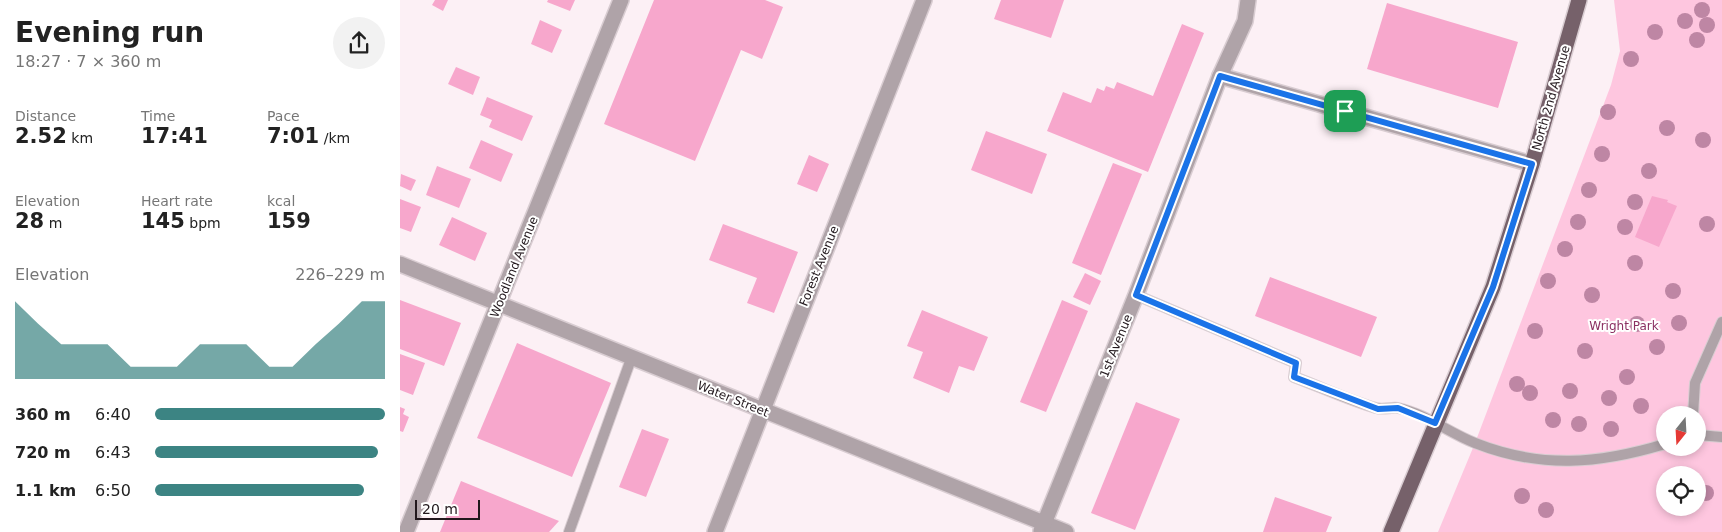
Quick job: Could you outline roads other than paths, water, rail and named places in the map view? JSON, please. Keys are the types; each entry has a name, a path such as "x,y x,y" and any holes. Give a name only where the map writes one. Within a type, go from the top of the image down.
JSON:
{"main road":[{"name":"North 2nd Avenue","path":"1392,532 1435,423 1493,287 1532,164 1579,0"}],"street":[{"name":"Woodland Avenue","path":"406,532 500,304 620,0"},
{"name":"Forest Avenue","path":"715,532 924,0"},
{"name":"1st Avenue","path":"1042,528 1136,295 1220,76 1245,21 1248,0"},
{"path":"1220,76 1532,164"},
{"name":"Water Street","path":"400,264 762,411 1042,528 1066,532"}],"lane":[{"path":"1136,295 1296,363 1294,377 1378,409 1398,408 1435,423 1475,443 1518,456 1557,461 1592,461 1656,447"},
{"path":"1694,406 1695,384 1722,322"},
{"path":"569,532 631,358"},
{"path":"1706,436 1722,437"}],"park label":[{"name":"Wright Park","path":"1624,326"}]}
